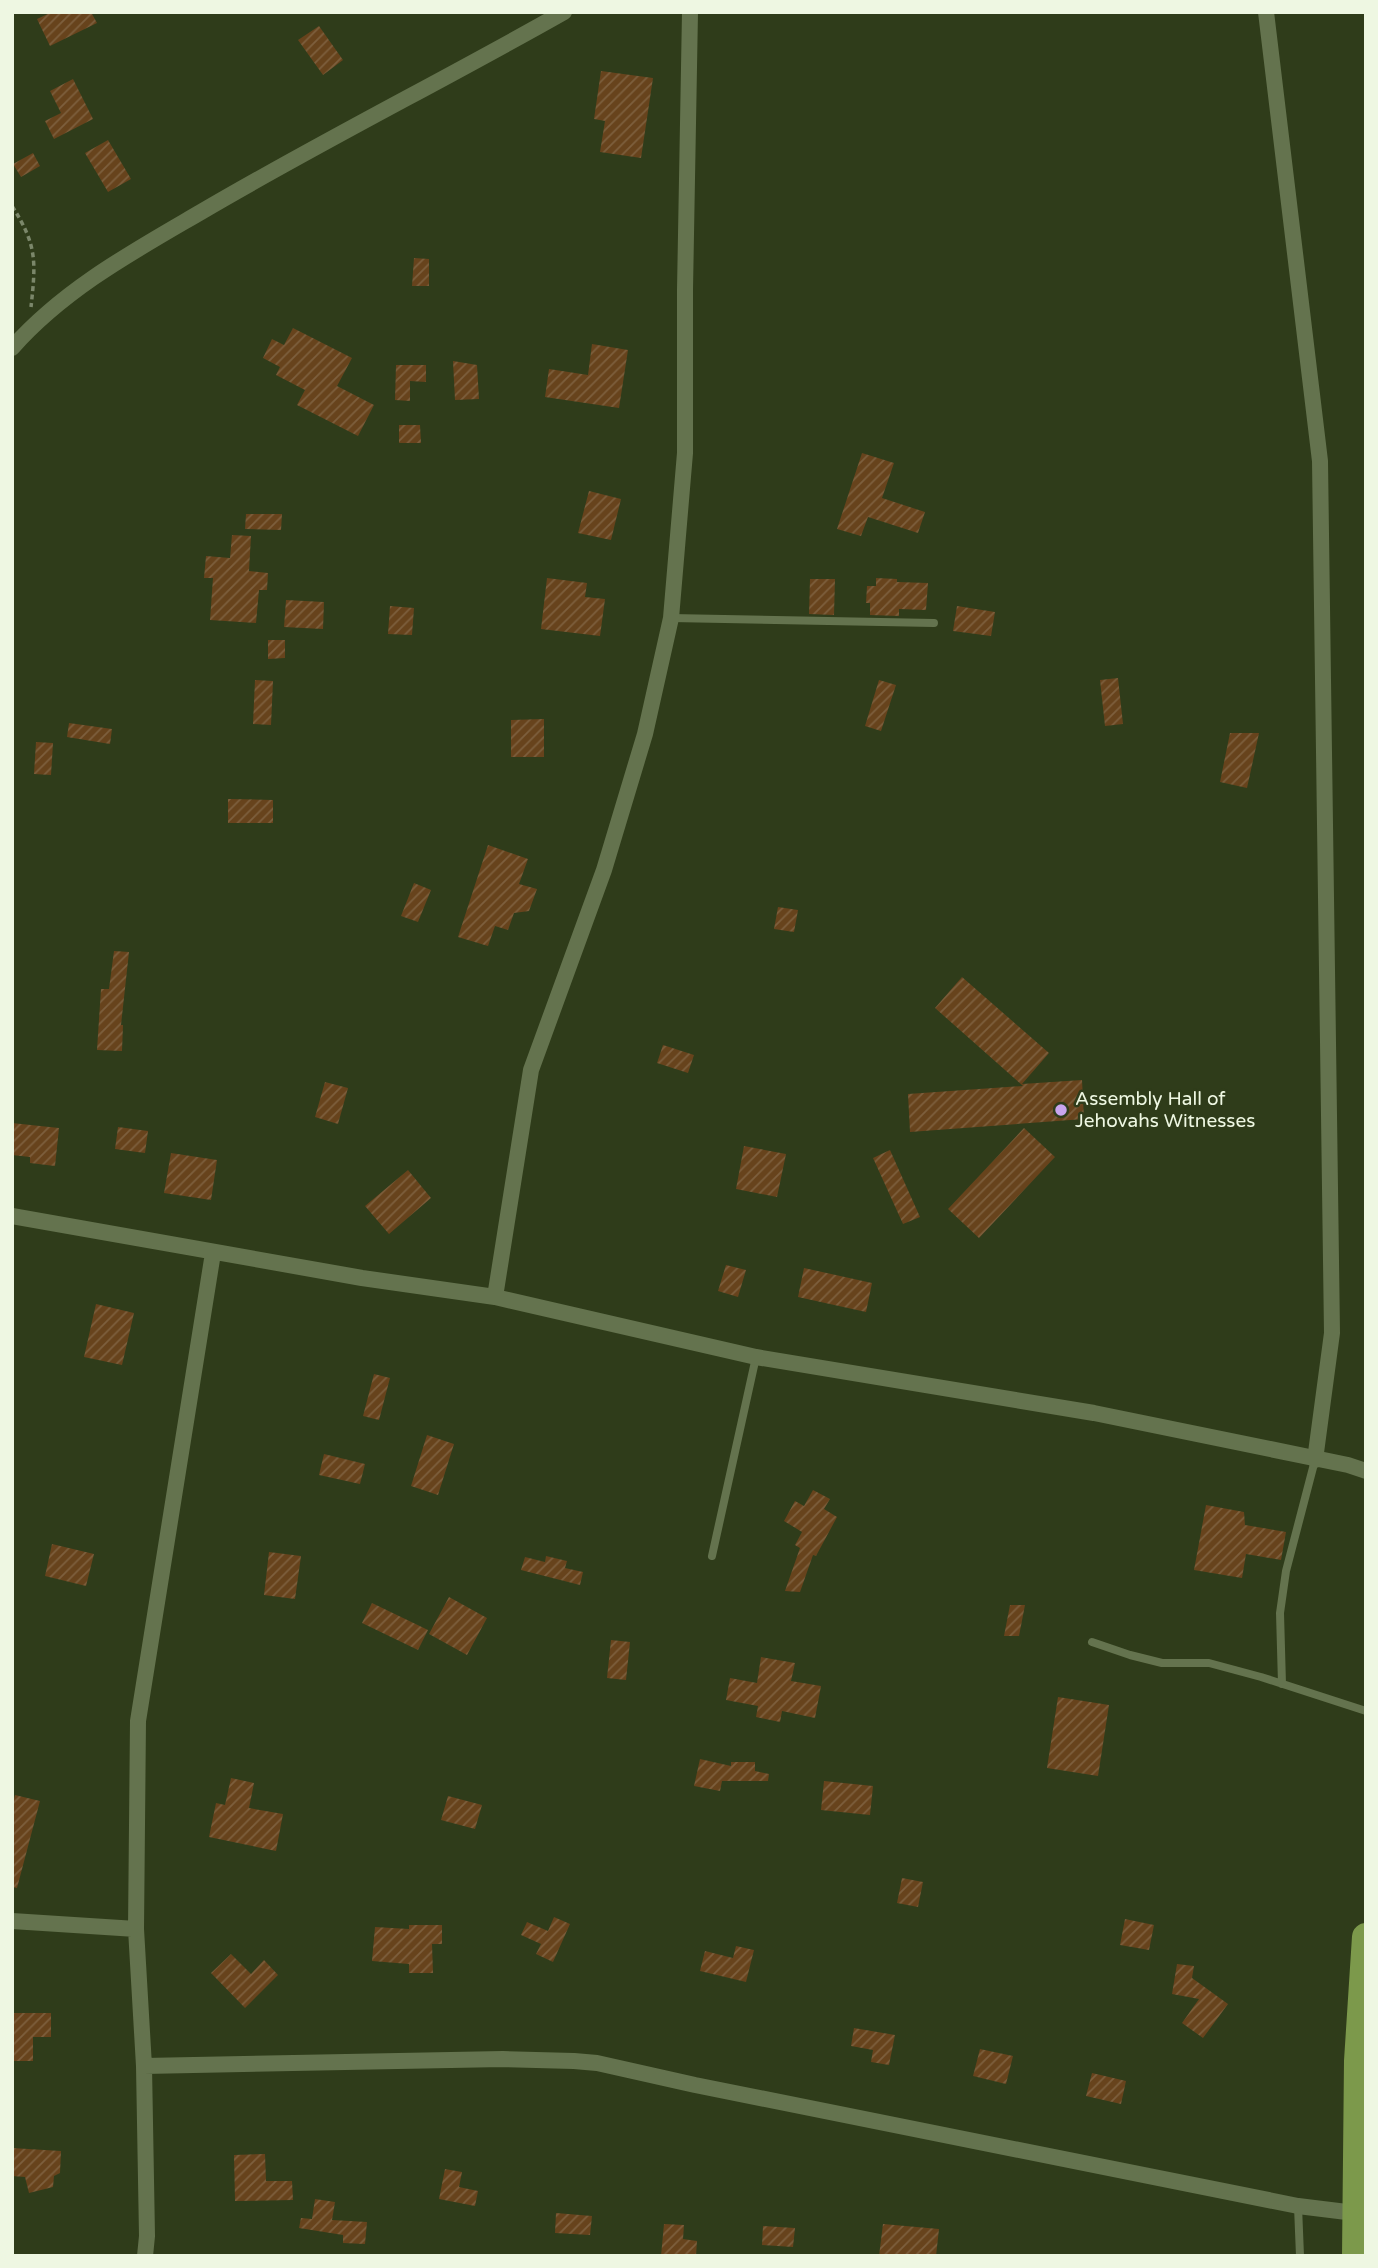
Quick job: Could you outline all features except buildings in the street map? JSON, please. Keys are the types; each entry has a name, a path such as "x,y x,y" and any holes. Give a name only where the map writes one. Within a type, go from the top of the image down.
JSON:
{"highway":[{"path":"1356,2256 1361,2214 1358,2061 1366,1937"}],"street":[{"path":"12,348 29,329 102,270 237,191 564,12"},
{"path":"495,1297 531,1070 604,870 645,734 671,618 685,453 690,12"},
{"path":"1266,12 1320,461 1332,1333 1315,1460"},
{"path":"12,1216 362,1278 495,1297 756,1357 1094,1413 1348,1465 1366,1471"},
{"path":"145,2256 144,2066 136,1929 138,1721 213,1253"},
{"path":"12,1921 136,1929"},
{"path":"144,2066 503,2059 597,2063 723,2091 1298,2206 1361,2214"}],"lane":[{"path":"671,618 934,623"},
{"path":"712,1556 756,1357"},
{"path":"1282,1684 1280,1613 1286,1571 1315,1460"},
{"path":"1092,1642 1162,1662 1209,1663 1366,1711"},
{"path":"1298,2206 1300,2256"}],"path":[{"path":"12,206 32,242 35,260 29,329"}],"place":[{"name":"Assembly Hall of Jehovahs Witnesses","path":"1061,1110"}]}
